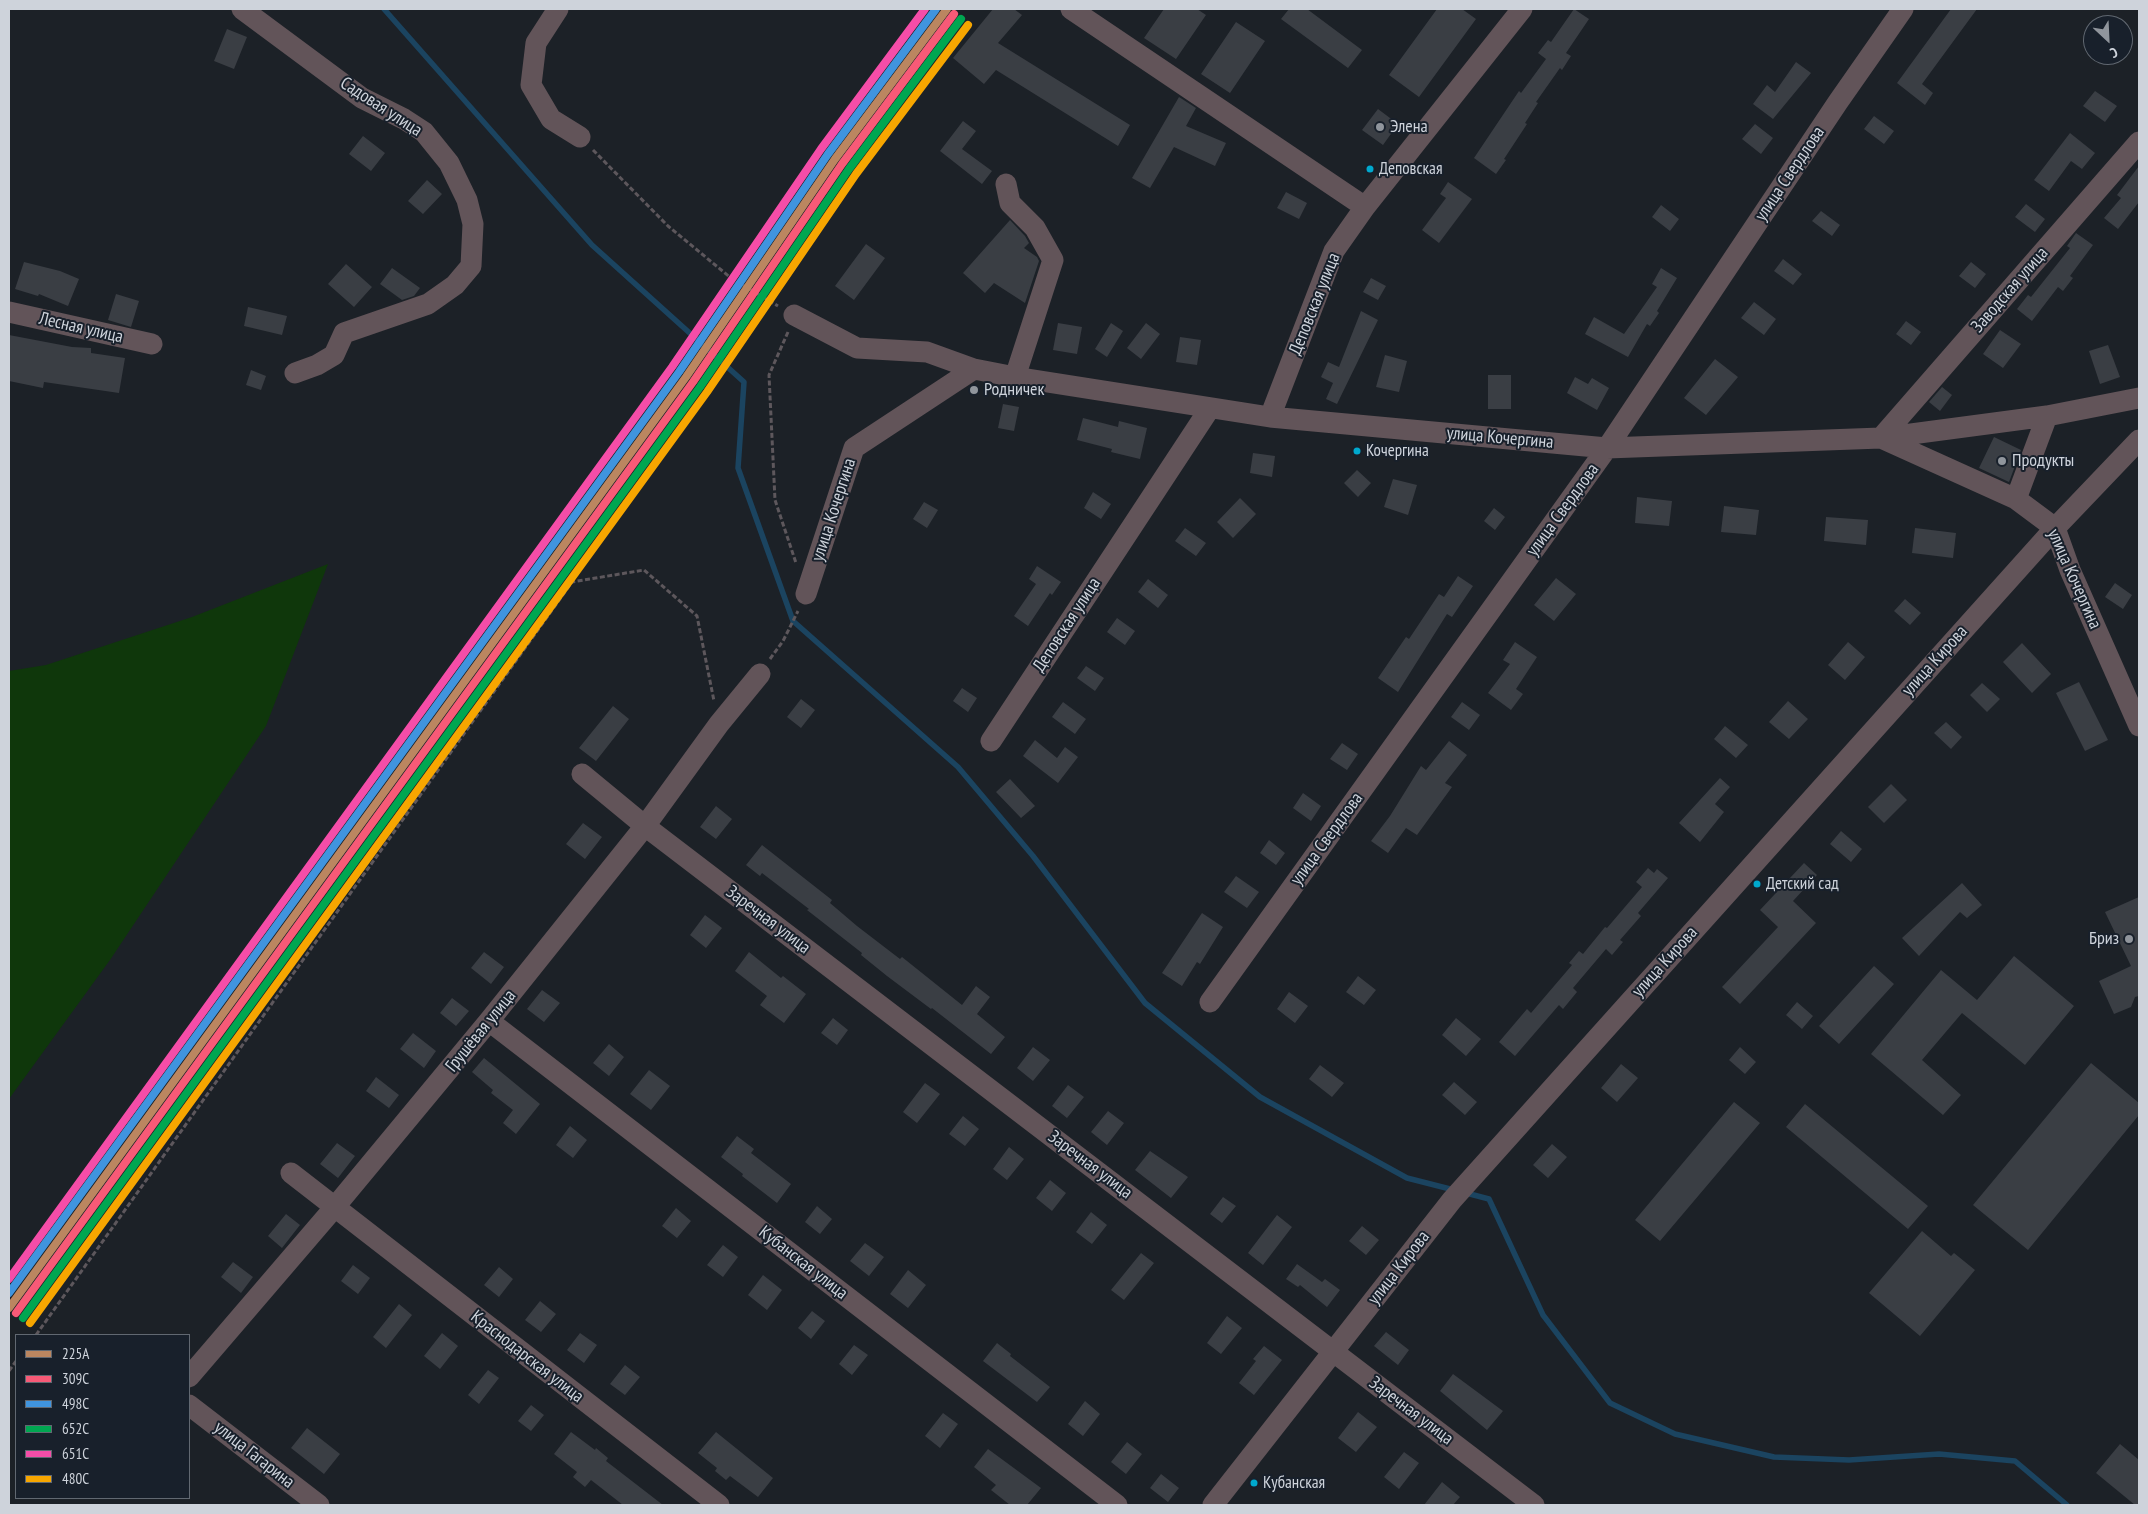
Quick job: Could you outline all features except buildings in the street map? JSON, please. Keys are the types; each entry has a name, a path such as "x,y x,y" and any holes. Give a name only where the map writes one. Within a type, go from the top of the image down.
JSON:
{"street":[{"name":"Садовая улица","path":"242,9 362,98 404,119 424,132 449,163 467,200 473,224 471,266 455,285 428,304 344,333 334,355 317,365 295,373"},
{"path":"558,9 536,43 531,85 551,119 580,137"},
{"path":"1071,9 1365,207"},
{"name":"Деповская улица","path":"1270,417 1334,251 1365,207 1522,9"},
{"name":"улица Свердлова","path":"1210,1002 1607,448 1838,102 1903,9"},
{"name":"Заводская улица","path":"1880,438 2139,142"},
{"path":"1006,184 1010,203 1035,228 1053,260 1015,378"},
{"name":"Лесная улица","path":"9,312 152,344"},
{"name":"улица Кочергина","path":"794,315 857,348 927,352 974,369 1015,378 1270,417 1607,448 1880,438 2048,416 2139,398"},
{"name":"улица Кочергина","path":"806,594 854,448 974,369"},
{"name":"Деповская улица","path":"990,741 1210,408"},
{"path":"2016,499 2048,416"},
{"name":"улица Кочергина","path":"1880,438 2016,499 2055,528 2070,570 2139,726"},
{"name":"улица Кирова","path":"1213,1505 1452,1200 2055,528 2139,440"},
{"name":"Грушёвая улица","path":"190,1376 334,1208 489,1021 645,826 718,724 760,674"},
{"name":"Заречная улица","path":"582,774 645,826 1534,1505"},
{"name":"Кубанская улица","path":"489,1021 1117,1505"},
{"name":"Краснодарская улица","path":"291,1173 719,1505"},
{"name":"улица Гагарина","path":"190,1406 318,1505"}],"path":[{"path":"580,137 668,226 731,278 794,315 769,375 775,500 797,566"},
{"path":"37,1334 572,582 644,570 697,616 718,724"},
{"path":"783,641 796,614"}],"green space":[{"path":"328,564 266,726 110,960 9,1099 9,671 46,665 192,617"}],"waterway":[{"path":"384,9 592,245 744,382 738,468 793,621 958,767 1033,856 1145,1003 1260,1097 1407,1178 1454,1190"},
{"path":"1466,1193 1489,1199 1543,1315 1610,1403 1675,1434 1774,1457 1849,1460 1939,1454 2015,1461 2067,1505"}],"transit line":[{"name":"651С","path":"9,1279 672,367 821,149 925,9"},
{"name":"498С","path":"9,1293 679,372 828,154 936,9"},
{"name":"225А","path":"9,1308 686,377 835,159 947,9"},
{"name":"309С","path":"16,1313 693,382 842,164 954,14"},
{"name":"652С","path":"23,1318 700,387 849,169 961,19"},
{"name":"480С","path":"30,1323 707,392 856,174 968,25"}],"place":[{"name":"Элена","path":"1380,127"},
{"name":"Деповская","path":"1370,169"},
{"name":"Родничек","path":"974,390"},
{"name":"Кочергина","path":"1357,451"},
{"name":"Продукты","path":"2002,461"},
{"name":"Детский сад","path":"1757,884"},
{"name":"Бриз","path":"2129,939"},
{"name":"Кубанская","path":"1254,1483"}]}
